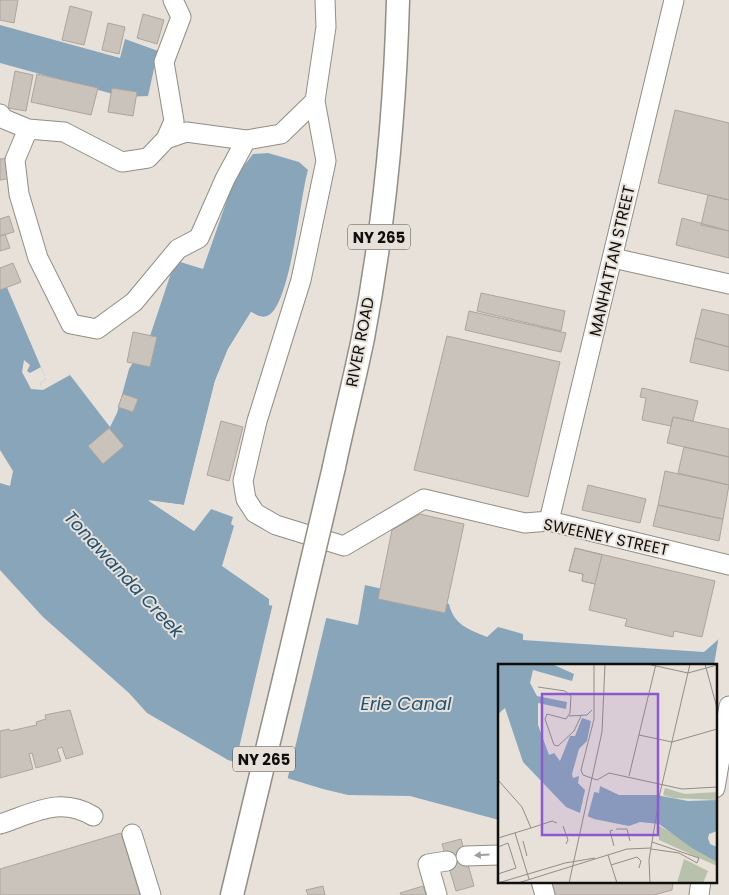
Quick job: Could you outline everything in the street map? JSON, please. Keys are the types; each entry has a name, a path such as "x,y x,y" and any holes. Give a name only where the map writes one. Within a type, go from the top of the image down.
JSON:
{"main road":[{"name":"RIVER ROAD","path":"232,895 334,468 362,339 379,240 391,139 398,0"}],"street":[{"path":"173,0 181,17 164,62 180,126"},
{"path":"180,126 246,140 281,134 315,101 326,27 325,0"},
{"name":"MANHATTAN STREET","path":"549,521 674,0"},
{"name":"SWEENEY STREET","path":"315,101 326,161 302,280 257,420 243,481 246,500 256,513 276,525 344,546 424,498 525,523 549,521 729,566"},
{"path":"0,114 4,119 28,129 64,132 122,162 148,158 180,126"},
{"path":"28,129 15,160 19,194 38,258 71,324 98,329 134,302 178,249 199,238 225,179 246,140"},
{"path":"613,258 729,284"},
{"path":"716,782 729,706"},
{"path":"0,824 60,805 78,807 93,816"},
{"path":"132,834 152,895"},
{"path":"466,856 498,855"},
{"path":"437,895 428,864 447,861"},
{"path":"541,882 545,895"},
{"path":"699,895 701,882"}],"water":[{"path":"0,25 120,58 125,39 158,51 148,96 124,97 0,63"},
{"name":"Erie Canal","path":"268,153 299,162 308,170 289,270 277,306 269,315 262,317 251,312 228,349 215,381 184,505 149,501 194,531 211,509 233,517 231,524 234,526 222,566 269,599 269,605 358,625 365,585 449,604 458,622 468,629 487,637 498,627 523,634 523,640 704,652 720,638 715,664 498,664 498,820 410,796 348,795 228,760 147,713 129,693 43,617 0,570 0,271 46,379 40,383 43,390 70,375 110,427 117,413 129,369 150,336 174,264 177,261 203,269 235,177 253,154"}],"pier":[{"path":"251,312 256,315 255,317 251,315 230,350 217,382 186,506 158,504 193,528 208,508 211,509 194,531 148,500 184,505 215,381 228,349"},
{"path":"24,360 30,365 27,371 30,373 41,367 46,379 40,383 43,390 31,389 22,372"},
{"path":"0,450 13,471 10,486 0,483"},
{"path":"273,603 327,615 287,781 235,765"},
{"path":"719,635 729,637 729,711 716,709 716,664 714,664"},
{"path":"716,725 729,728 729,822 716,820"}],"building":[{"path":"0,0 18,0 14,23 0,20"},
{"path":"70,6 92,12 84,45 62,40"},
{"path":"143,14 164,20 157,44 137,38"},
{"path":"108,23 125,27 119,54 102,50"},
{"path":"15,71 33,75 26,111 8,108"},
{"path":"37,74 98,88 91,115 31,102"},
{"path":"112,88 137,92 133,116 108,112"},
{"path":"675,110 729,123 729,200 658,183"},
{"path":"10,158 13,178 0,180 0,159"},
{"path":"708,195 729,200 729,231 701,225"},
{"path":"9,216 14,232 0,236 0,219"},
{"path":"682,218 729,231 729,258 676,245"},
{"path":"5,234 10,248 0,251 0,236"},
{"path":"13,263 21,282 0,290 0,268"},
{"path":"481,293 565,311 561,331 477,311"},
{"path":"702,309 729,315 729,347 695,338"},
{"path":"469,311 566,333 561,352 465,330"},
{"path":"133,332 157,337 150,367 127,362"},
{"path":"447,336 560,362 528,497 414,470"},
{"path":"695,338 729,347 729,371 690,362"},
{"path":"642,388 698,401 693,421 673,417 671,426 642,420 646,398 640,397"},
{"path":"123,394 138,399 133,412 118,407"},
{"path":"673,417 729,429 729,457 667,443"},
{"path":"221,421 243,427 229,481 207,475"},
{"path":"109,428 124,446 103,464 88,446"},
{"path":"684,447 729,457 729,485 678,473"},
{"path":"665,471 729,485 723,519 658,505"},
{"path":"588,485 646,499 640,523 582,510"},
{"path":"658,505 723,519 719,541 653,526"},
{"path":"420,514 464,524 445,613 378,599 392,530"},
{"path":"575,548 715,581 702,637 674,631 673,637 625,626 627,619 589,610 595,584 582,581 583,574 569,571"},
{"path":"575,548 602,555 595,584 582,581 583,574 569,571"},
{"path":"70,710 83,754 66,759 62,747 57,749 61,761 36,768 32,753 29,754 33,769 0,778 0,731 9,729 10,731 37,725 36,722 46,719 45,715"},
{"path":"121,833 140,895 0,895 0,869"},
{"path":"461,839 474,886 456,891 442,844"},
{"path":"550,882 673,882 672,890 654,895 554,895"},
{"path":"323,886 325,895 308,895 306,890"},
{"path":"423,886 426,895 401,895 400,893"}],"water label":[{"name":"Tonawanda Creek","path":"124,574"}]}
